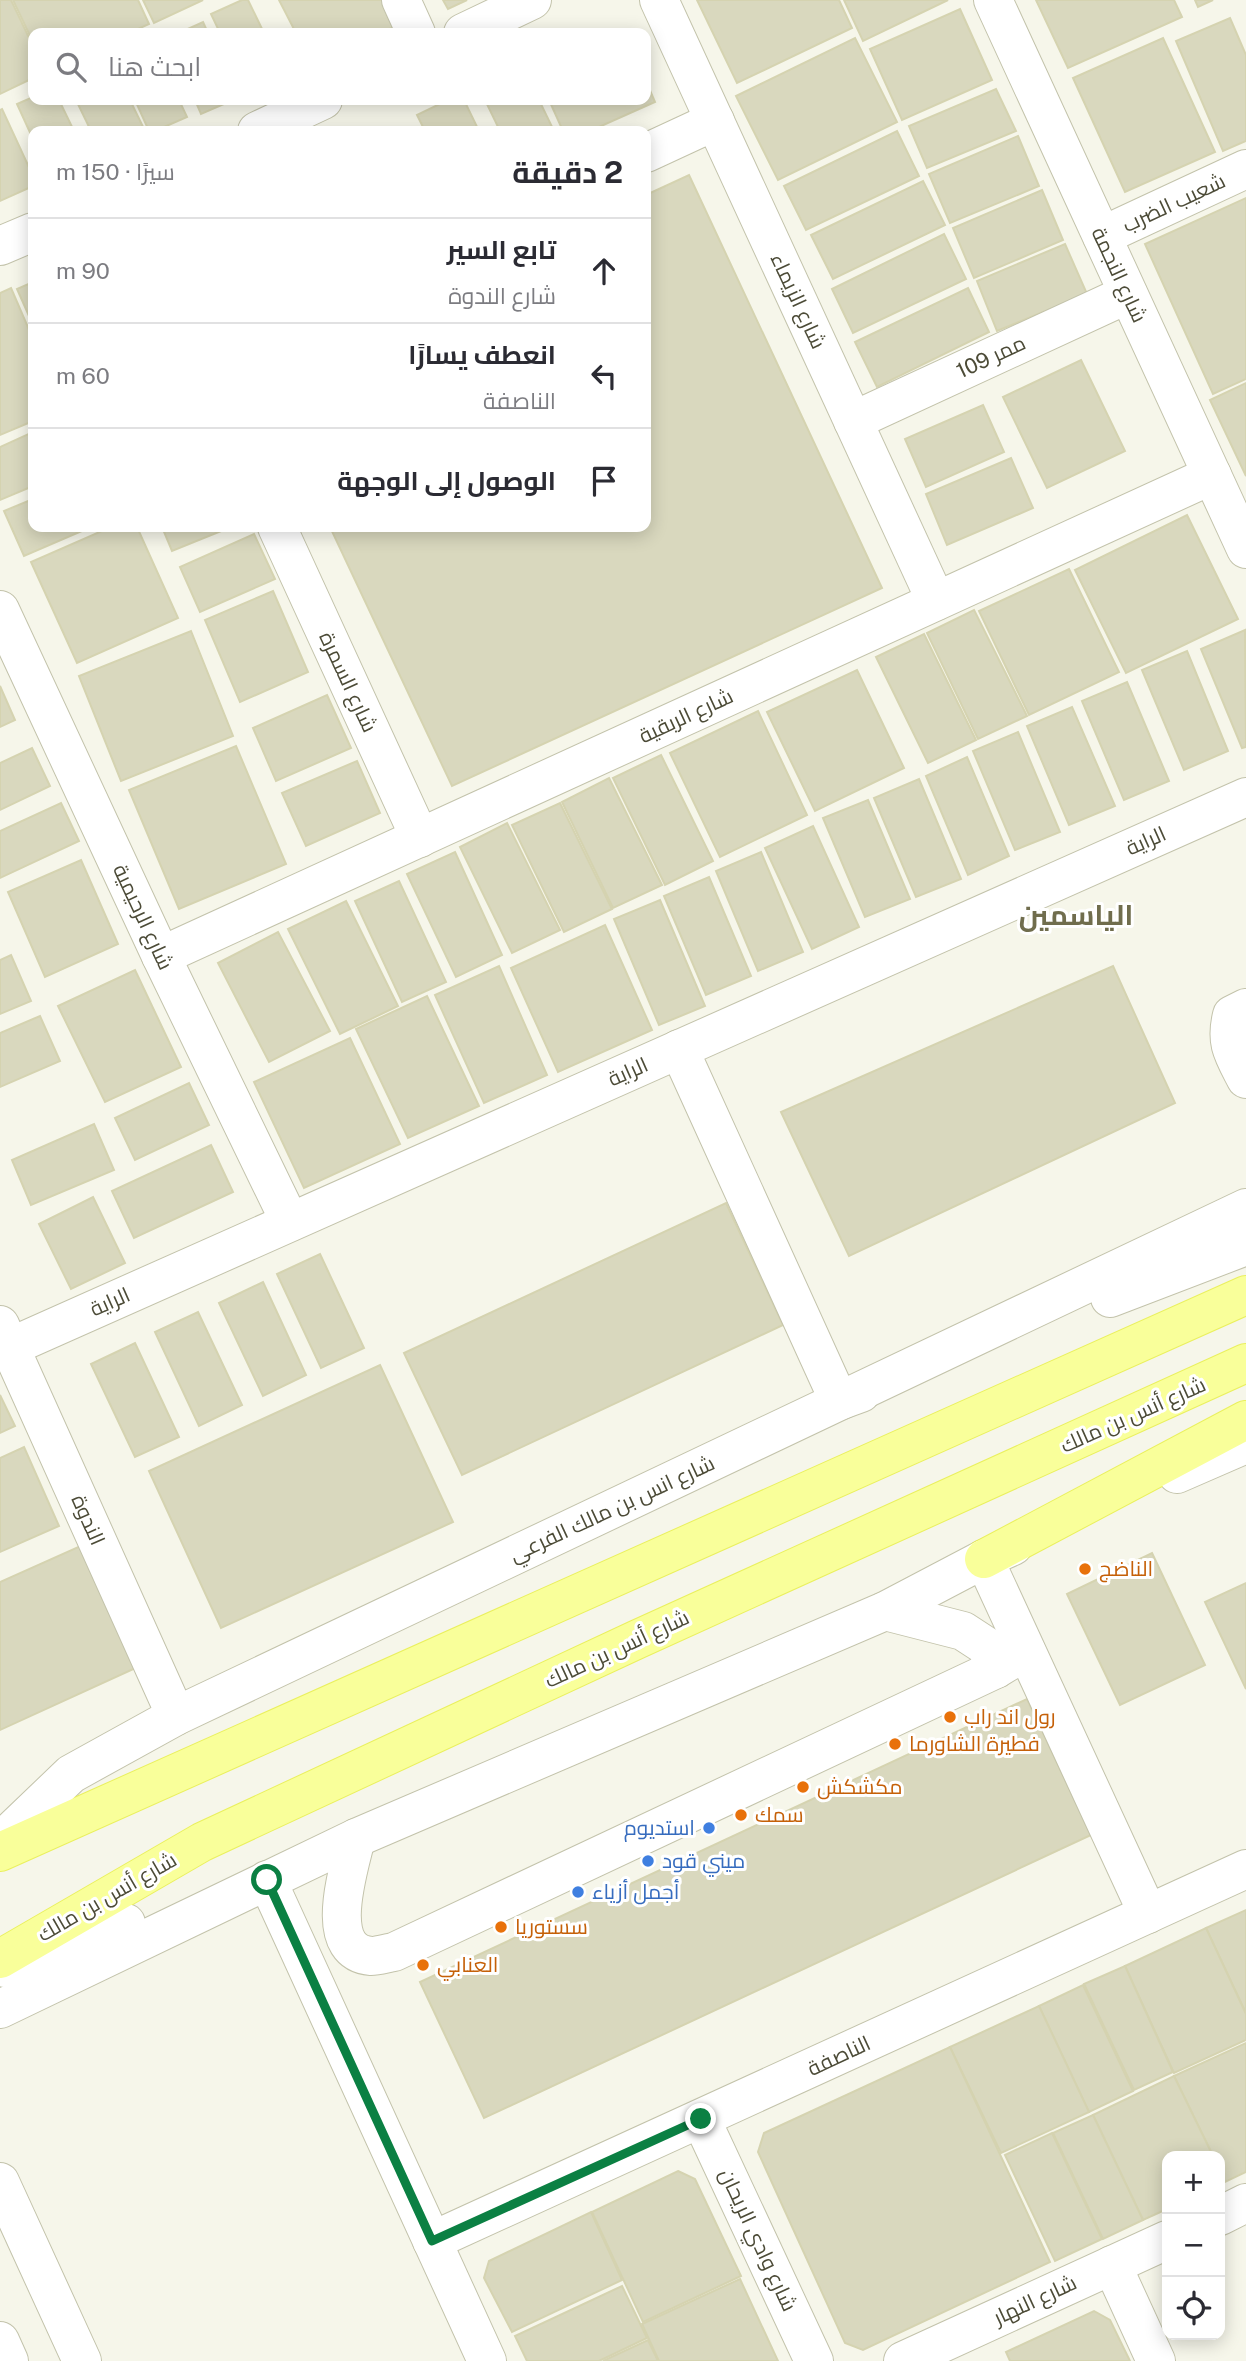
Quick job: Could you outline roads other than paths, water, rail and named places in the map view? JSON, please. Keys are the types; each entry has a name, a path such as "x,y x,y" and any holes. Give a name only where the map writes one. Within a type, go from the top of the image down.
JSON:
{"main road":[{"path":"0,1852 1246,1295"},
{"name":"شارع أنس بن مالك","path":"0,1959 202,1842 626,1644 1246,1363"},
{"path":"984,1559 1246,1420"}],"street":[{"path":"401,0 414,28"},
{"path":"474,28 533,0"},
{"name":"شارع الزيماء","path":"659,0 936,601"},
{"name":"شارع النجمة","path":"993,0 1246,549"},
{"path":"268,126 312,105"},
{"path":"651,151 715,121"},
{"name":"شعيب الضرب","path":"1102,236 1246,169"},
{"path":"0,246 28,234"},
{"name":"ممر 109","path":"853,421 1128,294"},
{"name":"شارع الربقية","path":"161,956 1212,475"},
{"name":"شارع السمرة","path":"278,532 420,838"},
{"name":"شارع الرحيمية","path":"0,610 161,956 290,1222"},
{"name":"الراية","path":"5,1336 290,1222 1246,796"},
{"path":"1246,1008 1232,1015 1228,1032 1230,1048 1246,1079"},
{"path":"679,1049 839,1401 1246,1246"},
{"name":"شارع انس بن مالك الفرعي","path":"0,1842 71,1774 176,1716 1246,1208"},
{"name":"الندوة","path":"5,1336 176,1716"},
{"path":"0,2008 356,1838 885,1611 984,1559 1246,1444"},
{"path":"984,1559 1011,1660 1148,1914"},
{"path":"885,1611 963,1631 1011,1660"},
{"path":"356,1838 340,1909 347,1940 356,1951 371,1956 394,1952 1011,1660"},
{"path":"0,1970 356,1838"},
{"name":"الناصفة","path":"432,2241 1246,1869"},
{"path":"267,1880 487,2361"},
{"name":"شارع وادي الريحان","path":"701,2119 814,2361"},
{"path":"0,2182 82,2361"},
{"path":"1224,2214 1246,2203"},
{"name":"شارع النهار","path":"904,2361 1162,2242"},
{"path":"1112,2265 1156,2361"},
{"path":"0,2342 9,2361"}],"place":[{"name":"الناضج","path":"1085,1569"},
{"name":"رول اند راب","path":"950,1717"},
{"name":"فطيرة الشاورما","path":"895,1744"},
{"name":"مكشكش","path":"803,1787"},
{"name":"سمك","path":"741,1815"},
{"name":"استديوم","path":"709,1828"},
{"name":"ميني قود","path":"648,1861"},
{"name":"أجمل أزياء","path":"578,1892"},
{"name":"سستوريا","path":"501,1927"},
{"name":"العنابي","path":"423,1965"}],"district":[{"name":"الياسمين","path":"1076,915"}]}
